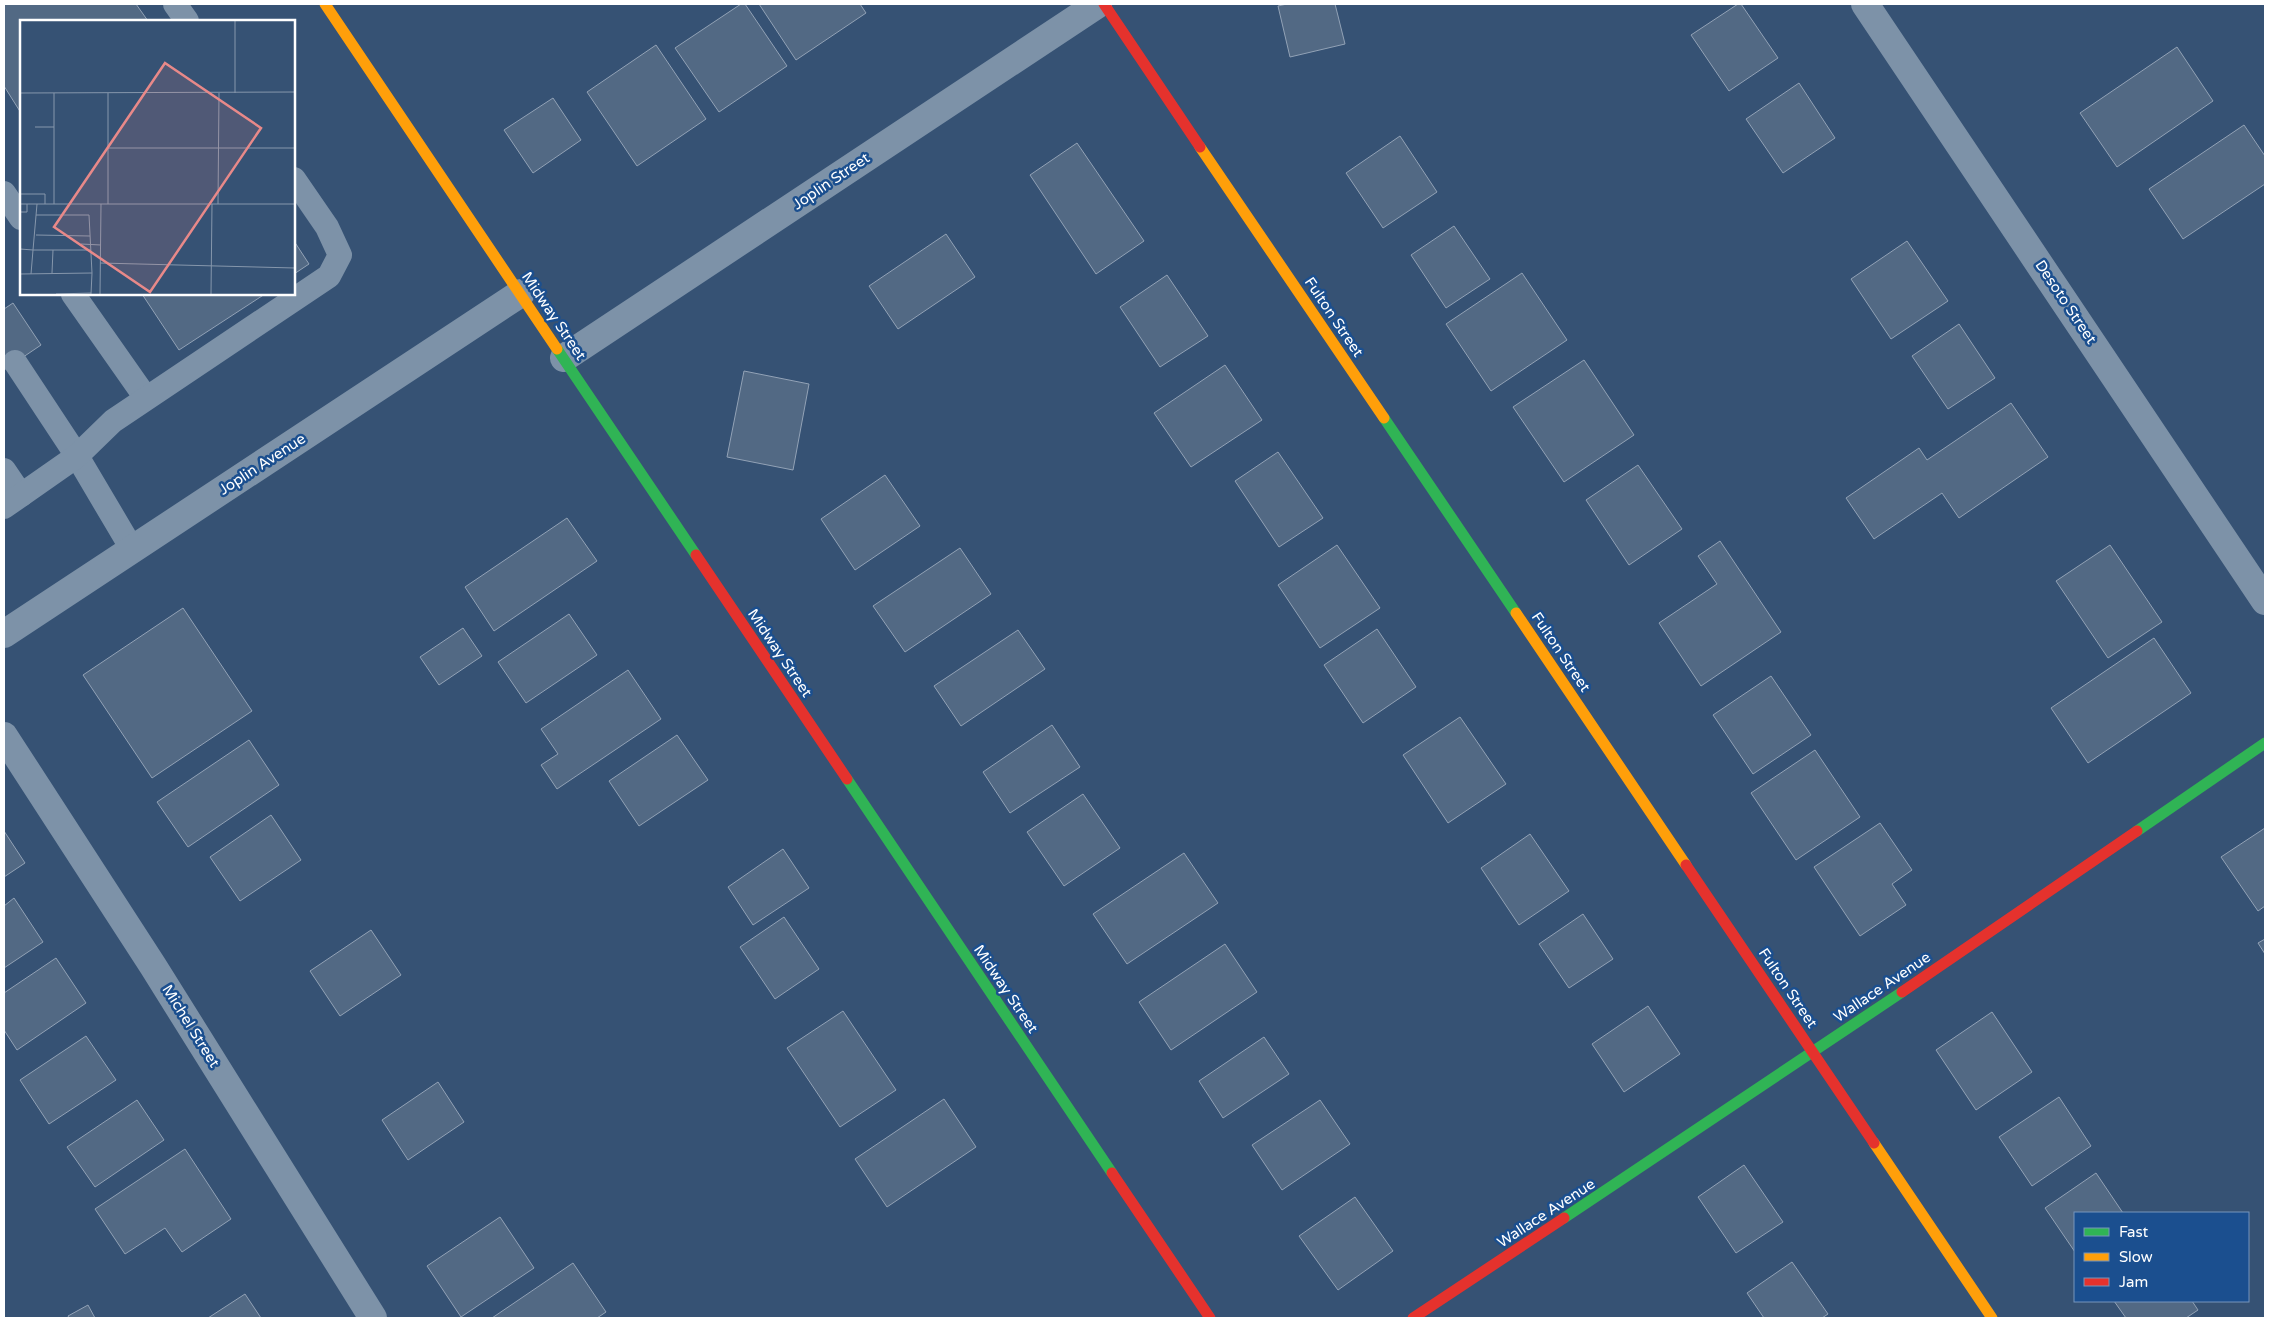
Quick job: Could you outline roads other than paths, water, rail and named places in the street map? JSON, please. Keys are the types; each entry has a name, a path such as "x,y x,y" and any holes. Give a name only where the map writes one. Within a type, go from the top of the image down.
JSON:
{"street":[{"name":"Midway Street","path":"325,4 1210,1318"},
{"name":"Joplin Street","path":"564,358 1098,4"},
{"name":"Fulton Street","path":"1104,4 1992,1318"},
{"name":"Desoto Street","path":"1865,4 2265,601"},
{"name":"Joplin Avenue","path":"4,634 521,293"},
{"name":"Michel Street","path":"4,736 153,966 373,1318"},
{"name":"Wallace Avenue","path":"1413,1318 1814,1052 2265,743"}],"lane":[{"path":"175,4 186,20"},
{"path":"4,470 12,501 77,456 113,421 329,276 340,255 327,227 295,180"},
{"path":"4,193 20,217"},
{"path":"74,295 146,398"},
{"path":"15,362 77,456 132,549"}]}
